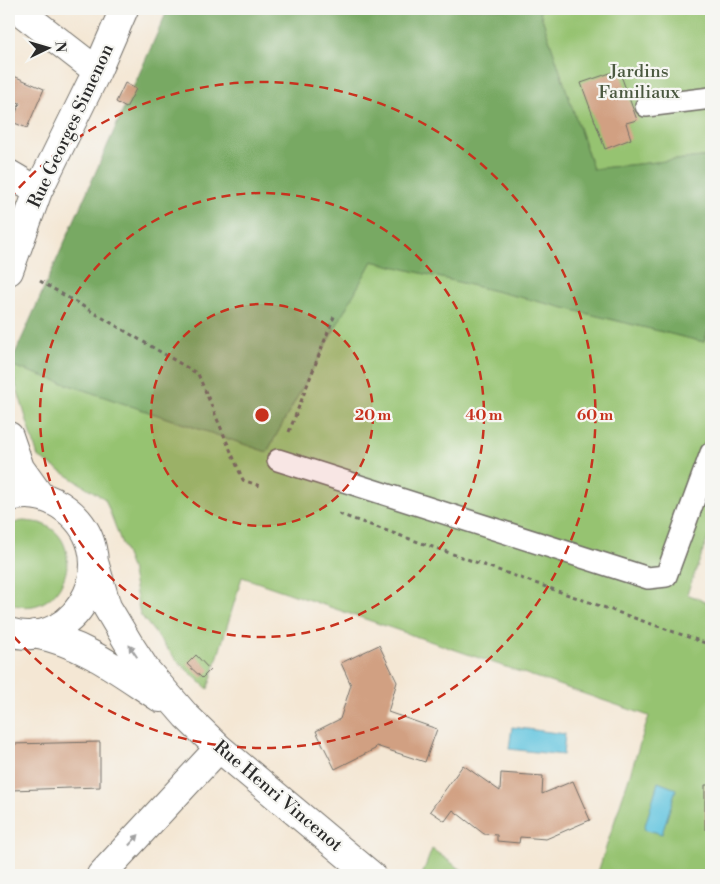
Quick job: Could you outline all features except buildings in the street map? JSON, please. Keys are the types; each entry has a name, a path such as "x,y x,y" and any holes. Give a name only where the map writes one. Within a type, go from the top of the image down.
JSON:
{"street":[{"path":"17,9 97,71"},
{"name":"Rue Georges Simenon","path":"9,271 38,191 97,71 124,9"},
{"path":"9,174 38,191"},
{"path":"9,436 20,468 40,496"},
{"name":"Rue Henri Vincenot","path":"9,497 26,494 40,496 72,512 84,526 91,542 95,565 107,606 146,670 186,716 220,748 371,875"},
{"name":"Rue Henri Vincenot","path":"22,633 54,629 71,618 84,603 92,585 95,565"},
{"name":"Rue Henri Vincenot","path":"22,633 55,638 87,650 186,716"},
{"path":"101,875 220,748"}],"lane":[{"path":"646,106 711,98"},
{"path":"278,460 648,578 666,576 711,453"}],"path":[{"path":"278,460 335,314"}],"green space":[{"path":"168,9 539,9 593,169 711,156 711,321 704,342 372,261 267,452 10,365"},
{"name":"Jardins Familiaux","path":"539,9 711,9 711,156 593,169"},
{"path":"372,261 704,342 711,321 711,530 687,594 711,604 711,875 597,875 649,716 242,577 208,689 177,661 140,614 131,568 105,499 38,457 10,365 267,452"},
{"path":"21,521 40,523 56,532 65,546 67,562 64,578 56,592 44,602 28,607 9,603 9,525"},
{"path":"432,849 469,875 422,875"}],"water":[{"path":"512,727 565,734 563,755 509,749"},
{"path":"658,782 676,789 662,834 644,829"}]}
